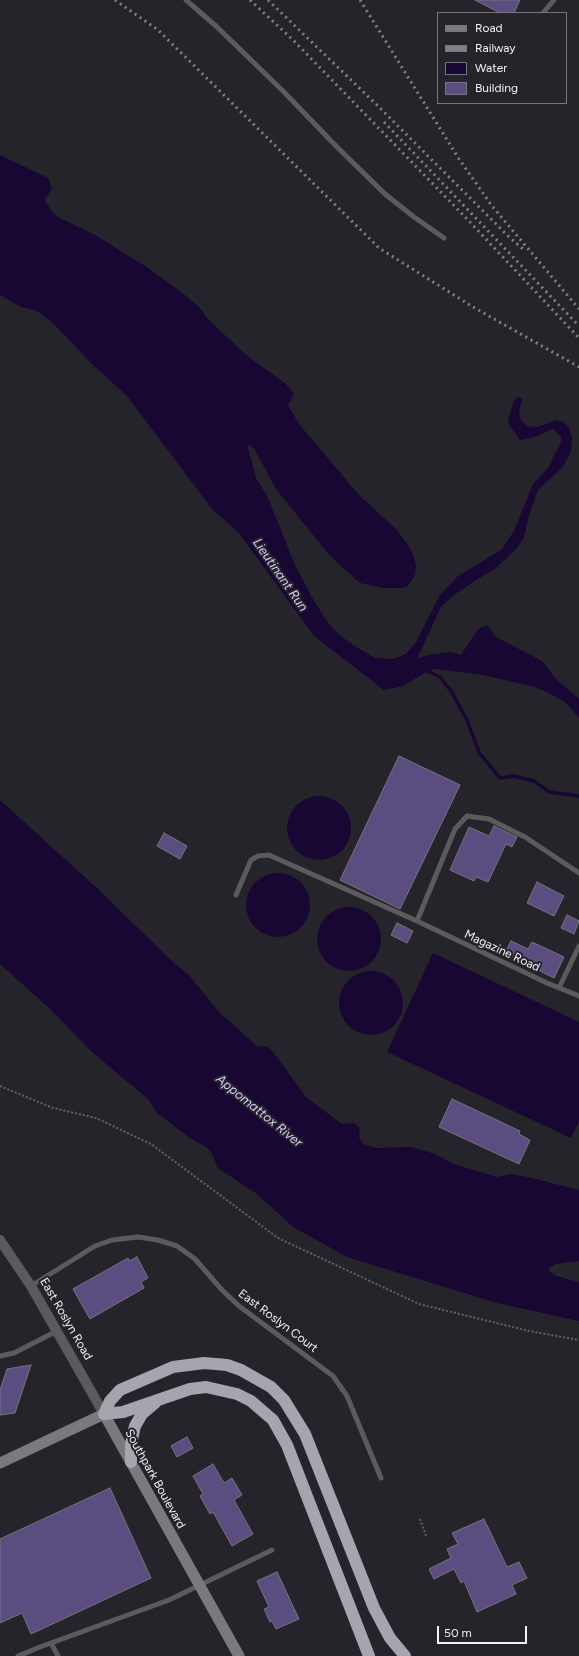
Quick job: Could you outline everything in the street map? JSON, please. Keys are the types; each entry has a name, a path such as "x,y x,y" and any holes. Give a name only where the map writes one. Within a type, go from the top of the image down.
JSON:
{"highway":[{"path":"104,1414 110,1401 120,1390 150,1376 184,1365 204,1363 227,1365 241,1370 271,1387 284,1400 305,1434 374,1608 390,1638 405,1656"},
{"path":"104,1414 123,1412 162,1397 190,1389 206,1387 222,1389 237,1394 251,1401 273,1420 287,1445 368,1656"},
{"path":"131,1462 131,1444 135,1426 142,1414 162,1397"}],"main road":[{"name":"Southpark Boulevard","path":"104,1414 239,1656"},
{"path":"0,1462 104,1414"}],"street":[{"name":"East Roslyn Road","path":"0,1240 31,1286 104,1414"}],"lane":[{"path":"186,0 216,26 283,91 385,194 444,238"},
{"path":"544,12 554,0"},
{"path":"417,921 455,829 467,816 489,819 525,837 579,873"},
{"name":"Magazine Road","path":"236,895 251,860 258,856 269,855 579,996"},
{"path":"559,988 579,946"},
{"name":"East Roslyn Court","path":"31,1286 95,1246 112,1240 138,1237 158,1240 177,1246 195,1259 222,1290 239,1306 332,1376 347,1396 381,1478"},
{"path":"0,1356 6,1356 57,1331"},
{"path":"18,1656 169,1600 272,1550"},
{"path":"51,1643 58,1656"}],"path":[{"path":"0,1086 53,1108 96,1118 152,1144 278,1238 419,1304 529,1331 579,1340"},
{"path":"420,1519 426,1536"}],"water":[{"path":"0,155 48,178 52,188 45,200 52,212 58,217 95,235 148,268 185,295 199,307 208,319 245,354 287,385 294,394 288,405 299,424 359,495 396,529 406,542 413,554 416,565 415,575 408,586 403,588 384,588 360,583 330,556 276,489 254,448 247,444 256,478 268,498 295,565 313,599 328,623 337,633 353,645 375,658 393,659 406,654 416,642 440,595 458,576 501,550 514,531 533,484 548,468 561,442 561,437 553,429 535,437 520,440 510,426 508,420 514,400 518,397 522,398 519,413 520,419 527,426 537,427 556,420 562,421 569,427 572,439 571,451 563,467 538,490 529,515 524,537 517,548 495,569 454,595 441,607 417,659 428,655 451,652 461,655 478,629 487,625 496,637 542,661 557,680 579,699 579,718 565,702 545,691 531,686 483,675 435,669 428,671 403,686 384,690 314,636 239,533 212,509 127,396 92,364 52,322 37,311 21,307 0,295"},
{"path":"313,796 325,796 342,805 349,816 351,828 349,840 342,851 325,860 313,860 301,855 292,846 287,834 287,822 292,810 301,801"},
{"name":"Appomattox River","path":"0,800 99,890 175,964 188,974 219,1012 257,1046 268,1047 306,1097 339,1122 344,1124 354,1123 360,1128 359,1137 363,1144 377,1148 411,1147 435,1154 454,1164 497,1177 511,1174 579,1190 579,1261 556,1264 549,1268 549,1271 556,1276 579,1282 579,1321 497,1303 347,1257 293,1227 257,1194 218,1168 211,1152 206,1147 188,1137 156,1112 149,1100 92,1052 49,1008 0,964"},
{"path":"272,873 284,873 301,882 308,893 310,905 308,917 301,928 284,937 272,937 260,932 251,923 246,911 246,899 251,887 260,878"},
{"path":"349,907 367,912 372,916 376,921 381,939 376,957 372,962 367,966 349,971 331,966 326,962 322,957 317,939 322,921 326,916 331,912"},
{"path":"433,953 579,1022 579,1122 571,1138 387,1052"},
{"path":"371,971 389,977 397,985 403,1003 397,1021 389,1029 371,1035 353,1029 345,1021 339,1003 345,985 353,977"}],"building":[{"path":"475,0 520,0 514,12 498,12"},
{"path":"399,756 460,785 400,909 340,880"},
{"path":"494,826 517,837 512,847 506,844 488,882 476,877 474,881 450,870 469,827 489,836"},
{"path":"164,833 187,846 180,859 157,846"},
{"path":"537,882 564,896 554,916 527,903"},
{"path":"567,915 579,921 574,934 561,928"},
{"path":"397,923 413,931 407,943 391,935"},
{"path":"511,941 528,949 532,942 564,957 554,978 505,953"},
{"path":"452,1099 520,1131 519,1134 530,1140 519,1164 439,1127"},
{"path":"137,1257 148,1278 141,1282 144,1288 90,1319 73,1289 128,1258 129,1261"},
{"path":"31,1365 15,1413 0,1415 0,1390 7,1369"},
{"path":"187,1437 193,1448 177,1457 171,1446"},
{"path":"213,1464 224,1483 232,1478 242,1495 234,1500 253,1534 232,1546 213,1512 210,1514 200,1496 203,1494 193,1476"},
{"path":"110,1488 151,1578 31,1634 22,1613 0,1623 0,1539"},
{"path":"484,1519 507,1567 519,1562 527,1578 512,1585 516,1594 477,1612 464,1581 461,1583 454,1569 434,1579 429,1569 451,1558 447,1549 458,1544 452,1533"},
{"path":"277,1572 299,1619 276,1629 272,1621 270,1622 264,1609 269,1607 257,1581"}],"waterway":[{"name":"Lieutinant Run","path":"423,669 440,677 451,691 467,720 480,754 500,778 514,776 534,781 549,792 579,796"}],"railway":[{"path":"115,0 158,30 379,248 473,307 579,367"},
{"path":"250,0 293,40 468,220 579,338"},
{"path":"268,0 523,249"},
{"path":"360,0 459,159 492,206 579,309"},
{"path":"384,122 579,326"}]}
